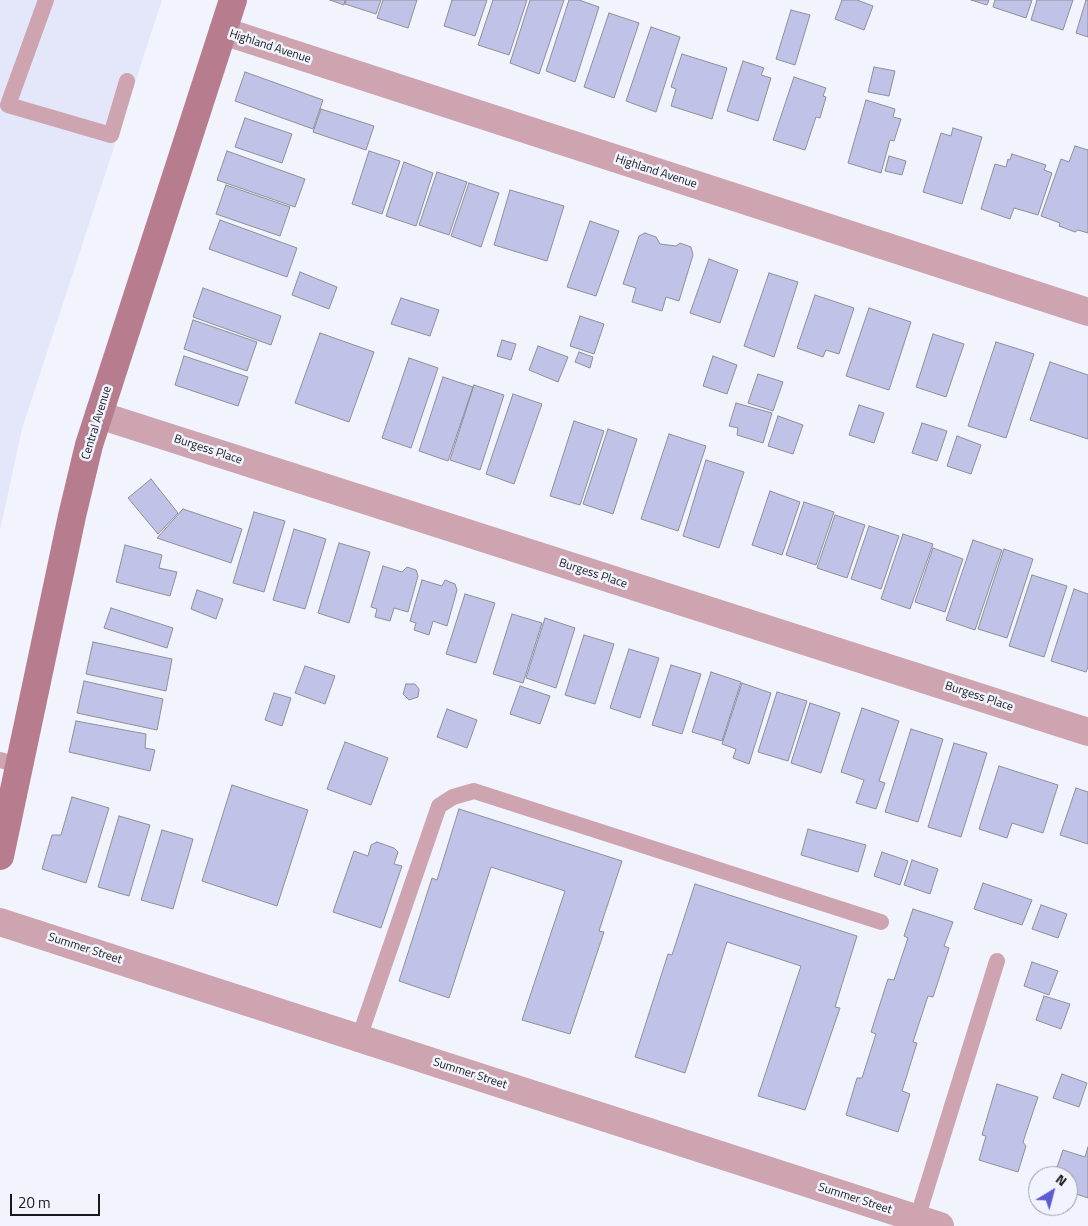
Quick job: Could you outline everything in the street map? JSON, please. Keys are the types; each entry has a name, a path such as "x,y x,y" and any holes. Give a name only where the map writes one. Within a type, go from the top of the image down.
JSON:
{"main road":[{"name":"Central Avenue","path":"2,840 10,762 89,445 233,0"}],"street":[{"name":"Highland Avenue","path":"223,32 1088,312"},
{"name":"Burgess Place","path":"99,415 1088,732"},
{"name":"Summer Street","path":"0,922 928,1222"}],"lane":[{"path":"46,0 8,105 111,135 127,81"},
{"path":"359,1038 439,806 453,797 474,791 881,922"},
{"path":"928,1222 997,961"}],"shaded area":[{"path":"0,0 162,0 22,429 0,530"}],"building":[{"path":"330,0 345,0 344,5"},
{"path":"346,0 381,0 376,14 345,4"},
{"path":"383,0 417,0 408,28 377,18"},
{"path":"452,0 487,0 475,36 444,26"},
{"path":"493,0 527,0 509,55 478,45"},
{"path":"530,0 564,0 539,74 510,63"},
{"path":"569,0 579,0 599,7 575,82 546,71"},
{"path":"842,0 857,0 873,6 864,30 835,19"},
{"path":"971,0 989,0 987,5"},
{"path":"995,0 1032,0 1026,18 993,7"},
{"path":"1037,0 1073,0 1063,30 1031,20"},
{"path":"1086,0 1088,0 1088,37 1076,33"},
{"path":"791,10 810,15 795,65 776,59"},
{"path":"609,13 639,23 614,98 584,87"},
{"path":"651,27 680,37 656,112 626,101"},
{"path":"682,54 727,68 712,119 671,106 676,89 671,87"},
{"path":"743,61 764,68 761,75 771,78 758,121 727,111"},
{"path":"874,67 895,71 889,96 868,92"},
{"path":"245,72 323,100 313,129 235,101"},
{"path":"794,77 826,88 823,96 826,97 820,118 816,117 805,150 773,140"},
{"path":"866,100 895,109 893,117 901,119 894,141 890,140 881,173 848,163"},
{"path":"321,109 374,126 366,150 313,132"},
{"path":"245,118 292,134 282,163 235,147"},
{"path":"953,128 982,137 962,204 923,192 941,133 951,136"},
{"path":"1075,146 1088,150 1088,233 1078,230 1075,232 1059,226 1060,223 1041,216 1061,159 1069,162"},
{"path":"227,151 305,179 295,207 217,180"},
{"path":"369,151 400,161 382,214 352,204"},
{"path":"1012,154 1046,165 1044,170 1052,173 1038,215 1014,208 1010,219 981,209 995,164 1006,167 1008,159 1010,160"},
{"path":"889,156 906,161 902,175 885,171"},
{"path":"404,162 433,173 416,226 386,216"},
{"path":"437,172 467,182 449,235 419,225"},
{"path":"469,183 499,193 481,247 451,236"},
{"path":"226,185 290,207 280,236 216,214"},
{"path":"510,190 564,206 547,261 494,245"},
{"path":"220,220 297,248 287,277 209,249"},
{"path":"590,221 619,231 596,296 567,287"},
{"path":"645,233 656,237 660,244 676,246 680,243 691,247 693,255 679,301 666,297 662,311 632,302 636,288 623,284 639,236"},
{"path":"709,259 738,270 720,323 690,313"},
{"path":"300,272 337,287 329,309 292,295"},
{"path":"769,273 798,282 774,357 744,346"},
{"path":"203,288 281,316 271,345 193,317"},
{"path":"815,295 854,308 839,354 826,350 823,357 797,348"},
{"path":"401,298 439,310 430,336 391,324"},
{"path":"869,308 911,322 889,390 846,376"},
{"path":"580,316 604,324 594,354 570,346"},
{"path":"193,320 257,342 247,371 184,349"},
{"path":"320,333 374,352 349,422 295,403"},
{"path":"933,334 964,344 946,397 916,387"},
{"path":"502,340 516,344 511,360 497,356"},
{"path":"996,342 1034,354 1006,438 968,426"},
{"path":"538,346 568,357 558,382 529,370"},
{"path":"579,352 593,357 590,368 575,362"},
{"path":"184,356 248,377 238,406 175,385"},
{"path":"713,356 737,365 727,394 703,386"},
{"path":"409,358 438,368 411,448 382,438"},
{"path":"1050,362 1088,375 1088,439 1030,420"},
{"path":"758,374 783,382 773,411 748,403"},
{"path":"443,377 473,387 448,461 419,451"},
{"path":"474,385 504,395 480,470 450,460"},
{"path":"513,394 542,404 514,484 486,474"},
{"path":"736,403 772,413 763,443 737,435 738,428 729,426"},
{"path":"859,405 884,413 874,443 849,435"},
{"path":"778,416 803,425 793,454 768,446"},
{"path":"574,421 604,431 580,505 550,496"},
{"path":"922,423 947,431 937,461 912,453"},
{"path":"608,429 637,439 613,514 583,504"},
{"path":"669,434 706,446 678,531 641,519"},
{"path":"957,436 981,445 971,474 947,466"},
{"path":"706,460 744,472 719,548 683,536"},
{"path":"151,479 178,513 158,534 128,498"},
{"path":"770,491 800,502 782,555 752,545"},
{"path":"804,502 834,512 816,565 786,555"},
{"path":"183,509 242,529 231,563 157,538"},
{"path":"254,512 285,521 264,592 233,583"},
{"path":"835,515 865,525 847,578 817,568"},
{"path":"869,526 899,536 881,589 851,579"},
{"path":"294,529 326,539 305,609 273,600"},
{"path":"903,534 933,544 910,609 881,599"},
{"path":"973,540 1002,550 975,630 946,620"},
{"path":"339,543 370,552 349,623 318,613"},
{"path":"125,545 162,555 159,568 177,572 170,596 116,582"},
{"path":"933,548 963,559 945,612 915,602"},
{"path":"1004,549 1033,559 1007,638 978,629"},
{"path":"383,566 402,572 407,567 416,570 418,576 408,612 394,608 390,621 375,617 377,609 371,607"},
{"path":"1032,575 1067,586 1044,657 1009,646"},
{"path":"422,580 442,586 445,580 455,584 457,590 447,626 433,621 429,635 414,630 416,623 410,621"},
{"path":"1074,589 1088,594 1088,667 1086,672 1051,661"},
{"path":"197,590 223,599 216,619 191,609"},
{"path":"465,594 495,603 476,663 446,654"},
{"path":"111,608 173,628 167,648 104,628"},
{"path":"512,614 542,623 523,683 493,674"},
{"path":"545,618 575,628 556,688 526,678"},
{"path":"584,635 614,644 595,704 565,695"},
{"path":"93,642 172,659 166,691 86,674"},
{"path":"629,649 659,658 640,718 610,708"},
{"path":"671,665 701,674 682,734 652,725"},
{"path":"305,666 335,676 325,704 295,693"},
{"path":"711,672 741,682 722,741 692,732"},
{"path":"84,681 163,699 157,730 77,713"},
{"path":"742,683 771,693 749,764 733,758 736,749 722,744"},
{"path":"406,684 415,684 419,689 418,697 409,700 403,694"},
{"path":"520,686 550,696 540,724 510,714"},
{"path":"777,692 807,701 788,761 758,752"},
{"path":"274,693 291,698 282,726 265,720"},
{"path":"810,703 840,713 821,773 791,763"},
{"path":"862,708 899,721 879,781 885,783 876,809 856,803 864,780 841,772"},
{"path":"447,709 477,720 467,748 437,737"},
{"path":"76,721 146,734 145,748 155,750 150,771 69,752"},
{"path":"911,729 943,739 918,822 885,812"},
{"path":"345,742 388,758 371,805 327,789"},
{"path":"954,743 987,753 961,837 928,827"},
{"path":"999,766 1058,785 1043,833 1012,823 1007,838 979,829"},
{"path":"232,785 308,810 277,906 202,881"},
{"path":"1076,788 1088,792 1088,844 1060,835"},
{"path":"72,797 109,808 86,883 42,869 52,835 61,835"},
{"path":"459,809 622,861 599,931 604,932 570,1034 522,1020 565,891 491,867 449,998 399,981 432,878 437,880"},
{"path":"119,816 150,825 129,896 98,887"},
{"path":"808,829 866,845 858,872 801,855"},
{"path":"162,830 193,839 173,909 141,900"},
{"path":"377,842 394,848 398,852 394,864 402,866 381,928 333,912 354,851 368,856 371,845"},
{"path":"882,852 908,861 900,885 874,876"},
{"path":"912,860 938,869 930,894 904,885"},
{"path":"983,883 1032,900 1022,925 974,909"},
{"path":"695,884 857,936 835,1007 840,1008 805,1110 758,1096 801,966 727,942 685,1073 635,1057 668,954 672,955"},
{"path":"1041,905 1067,914 1058,938 1032,929"},
{"path":"913,909 953,922 944,946 949,948 933,997 928,996 913,1042 917,1043 902,1091 910,1094 898,1132 846,1115 857,1078 862,1078 876,1034 871,1032 888,979 894,980 908,938 904,936"},
{"path":"1032,962 1058,971 1049,995 1024,986"},
{"path":"1044,996 1070,1004 1061,1029 1036,1020"},
{"path":"1062,1074 1087,1083 1079,1107 1053,1098"},
{"path":"997,1084 1038,1097 1023,1142 1026,1146 1018,1172 979,1160 986,1136 982,1135"},
{"path":"1088,1147 1088,1198 1078,1194 1078,1166 1057,1166 1063,1150 1085,1157"}]}
